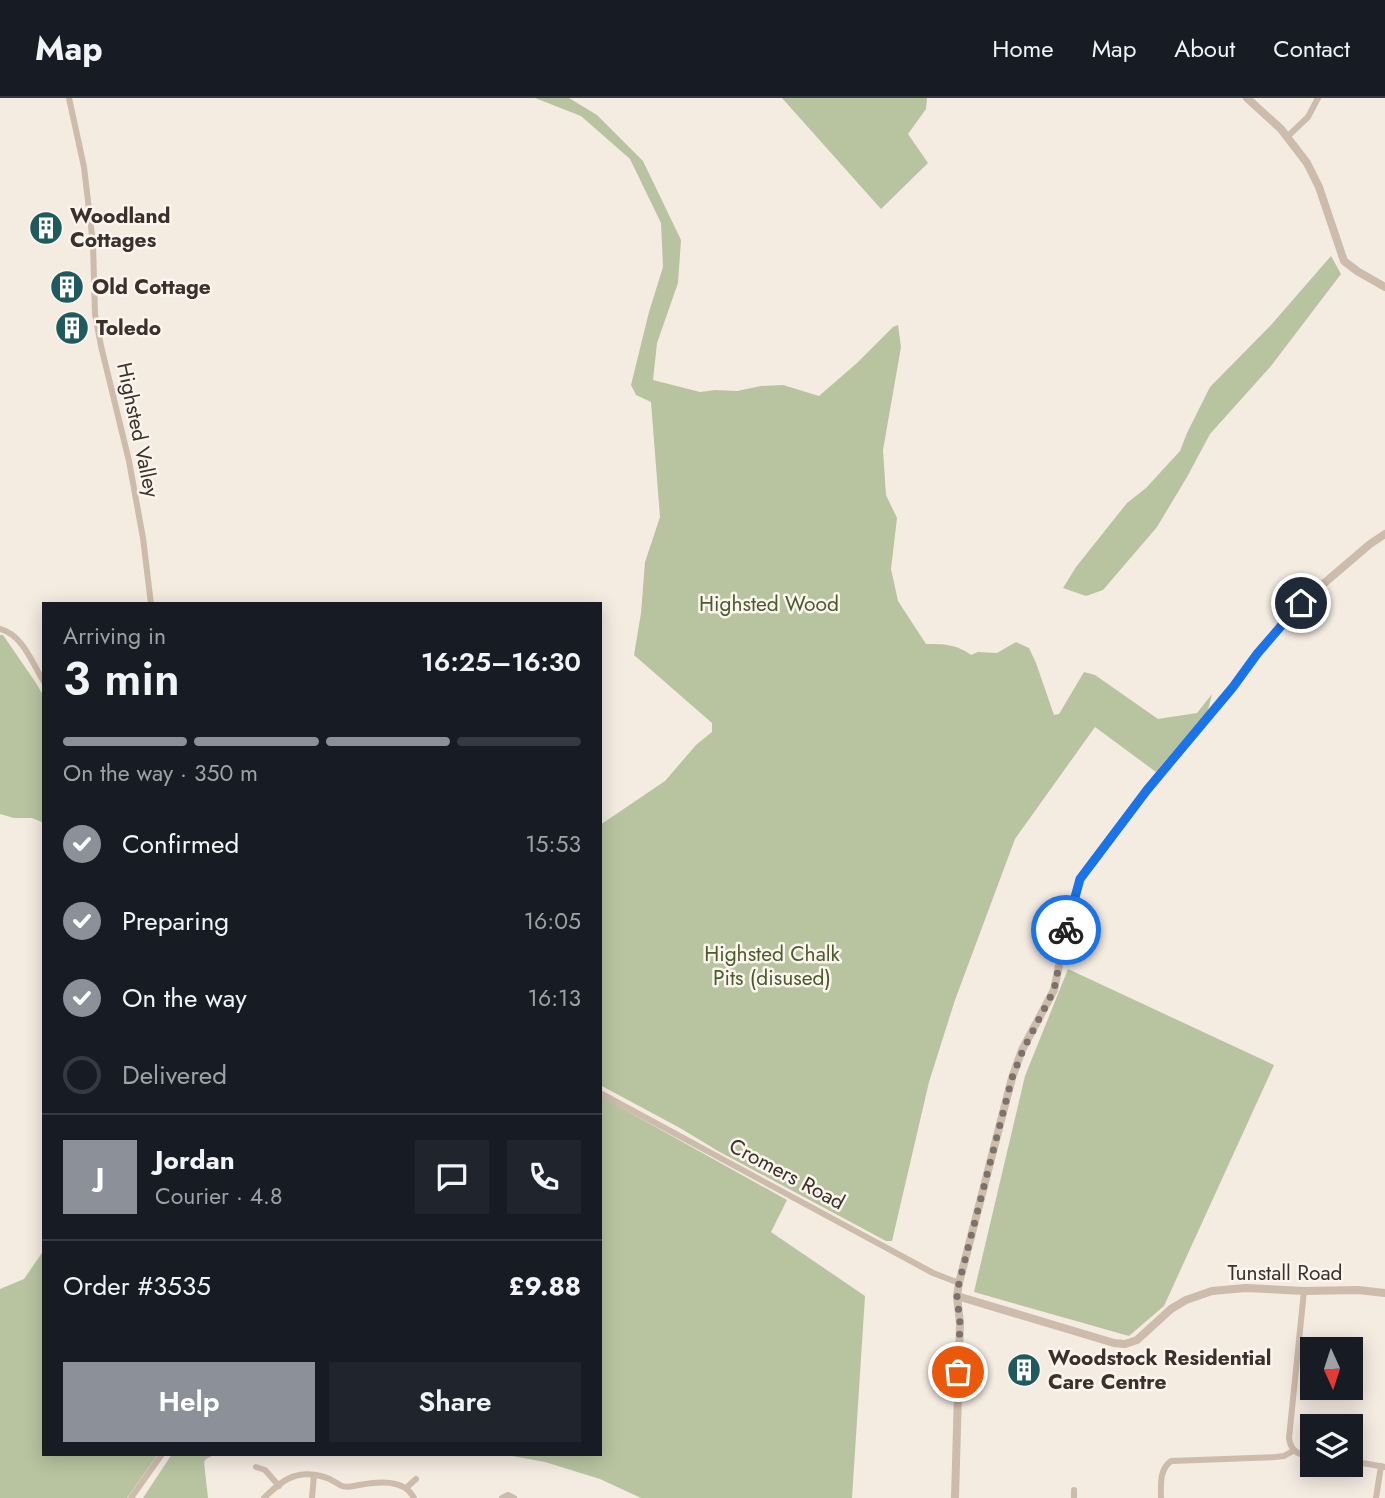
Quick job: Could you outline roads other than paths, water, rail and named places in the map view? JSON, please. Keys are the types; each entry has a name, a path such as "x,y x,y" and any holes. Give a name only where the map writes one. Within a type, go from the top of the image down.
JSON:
{"street":[{"name":"Highsted Valley","path":"69,98 84,167 93,244 95,314 129,461 151,602"},
{"path":"1247,98 1287,136 1307,163 1319,187 1344,261 1385,287"},
{"path":"1287,136 1308,117 1318,98"},
{"path":"955,1498 959,1283 1012,1078 1023,1050 1054,990 1080,879 1147,790 1301,603 1385,534"},
{"path":"0,629 17,639 42,679"},
{"name":"Cromers Road","path":"602,1094 921,1266 959,1283"},
{"name":"Tunstall Road","path":"957,1296 1125,1344 1137,1340 1171,1309 1186,1300 1229,1288 1358,1290 1385,1293"},
{"path":"1300,1454 1293,1451 1289,1437 1304,1291"},
{"path":"1161,1498 1163,1471 1171,1461 1276,1457 1293,1451"},
{"path":"131,1498 161,1456"},
{"path":"1363,1463 1383,1466 1376,1498"},
{"path":"256,1467 265,1470 279,1486"},
{"path":"312,1498 314,1475"},
{"path":"264,1498 295,1476 314,1475 347,1487 384,1482 397,1484 406,1488 414,1498"},
{"path":"406,1488 416,1479"},
{"path":"1074,1490 1074,1498"},
{"path":"502,1498 508,1495 514,1498"}],"place":[{"name":"Woodland Cottages","path":"46,228"},
{"name":"Old Cottage","path":"67,287"},
{"name":"Toledo","path":"72,328"},
{"name":"Woodstock Residential Care Centre","path":"1024,1370"}],"park label":[{"name":"Highsted Wood","path":"769,604"},
{"name":"Highsted Chalk Pits (disused)","path":"772,966"}]}
